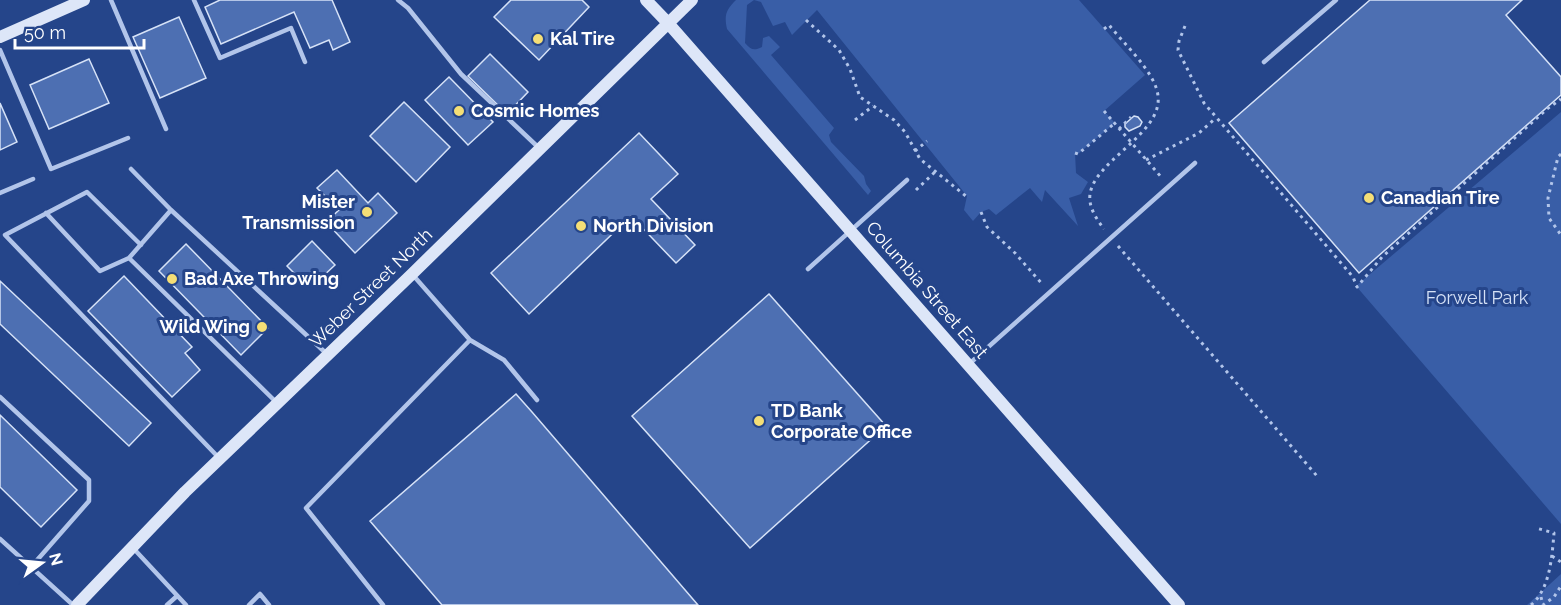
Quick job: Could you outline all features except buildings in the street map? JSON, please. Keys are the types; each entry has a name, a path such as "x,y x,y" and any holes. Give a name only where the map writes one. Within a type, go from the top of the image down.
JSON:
{"main road":[{"path":"0,37 84,0"},
{"name":"Columbia Street East","path":"646,0 1179,605"},
{"name":"Weber Street North","path":"75,605 220,459 692,0"}],"lane":[{"path":"111,0 166,129"},
{"path":"194,0 220,58 291,28 305,62"},
{"path":"398,0 408,8 461,74 540,148"},
{"path":"1264,62 1336,0"},
{"path":"0,50 51,169 128,138"},
{"path":"968,365 1195,163"},
{"path":"131,169 171,210 328,355"},
{"path":"0,193 33,179"},
{"path":"808,269 907,180"},
{"path":"141,245 87,192 5,235 220,459"},
{"path":"46,213 100,271 129,258 171,210"},
{"path":"129,258 278,403"},
{"path":"412,274 470,340 504,360 537,400"},
{"path":"383,605 306,508 470,340"},
{"path":"0,397 88,480 89,501 31,567"},
{"path":"0,539 75,605"},
{"path":"132,547 186,605"},
{"path":"249,605 260,594 269,605"},
{"path":"167,605 177,596"}],"path":[{"path":"806,20 838,50 850,69 860,97 894,120 905,132 920,159 967,196"},
{"path":"1104,29 1109,25 1153,78 1159,97 1155,113 1145,129 1093,184 1089,200 1096,218 1317,476"},
{"path":"1185,26 1179,40 1178,50 1204,103 1353,277 1358,287 1382,257 1561,99"},
{"path":"855,120 873,106"},
{"path":"1104,111 1161,176"},
{"path":"1119,129 1131,117"},
{"path":"1146,160 1199,133 1216,117"},
{"path":"1075,153 1078,154 1114,123"},
{"path":"915,151 927,141"},
{"path":"1561,154 1558,157 1548,198 1549,218 1561,235"},
{"path":"916,190 935,172"},
{"path":"981,212 987,227 1015,253 1050,293"},
{"path":"1536,528 1554,533 1561,532"},
{"path":"1554,533 1552,556 1541,597 1543,605 1554,597 1561,586"},
{"path":"1552,556 1561,562"},
{"path":"1531,605 1541,597"}],"green space":[{"path":"736,0 754,0 747,5 745,43 757,49 762,47 763,38 769,36 780,47 771,55 834,128 829,135 831,142 864,176 871,191 868,195 727,29 727,13"},
{"path":"754,0 1079,0 1145,75 1104,111 1115,123 1078,154 1075,153 1076,173 1088,182 1081,194 1069,198 1078,226 1045,190 1042,202 1030,188 996,215 989,209 981,212 973,221 964,210 967,196 817,10 792,35 785,22 773,26 761,2"},
{"name":"Forwell Park","path":"1561,112 1561,524 1356,286"},
{"path":"1561,574 1561,605 1527,605"}],"place":[{"name":"Kal Tire","path":"538,39"},
{"name":"Cosmic Homes","path":"459,111"},
{"name":"Canadian Tire","path":"1369,198"},
{"name":"Mister Transmission","path":"367,212"},
{"name":"North Division","path":"581,226"},
{"name":"Bad Axe Throwing","path":"172,279"},
{"name":"Wild Wing","path":"262,327"},
{"name":"TD Bank Corporate Office","path":"759,421"}]}
